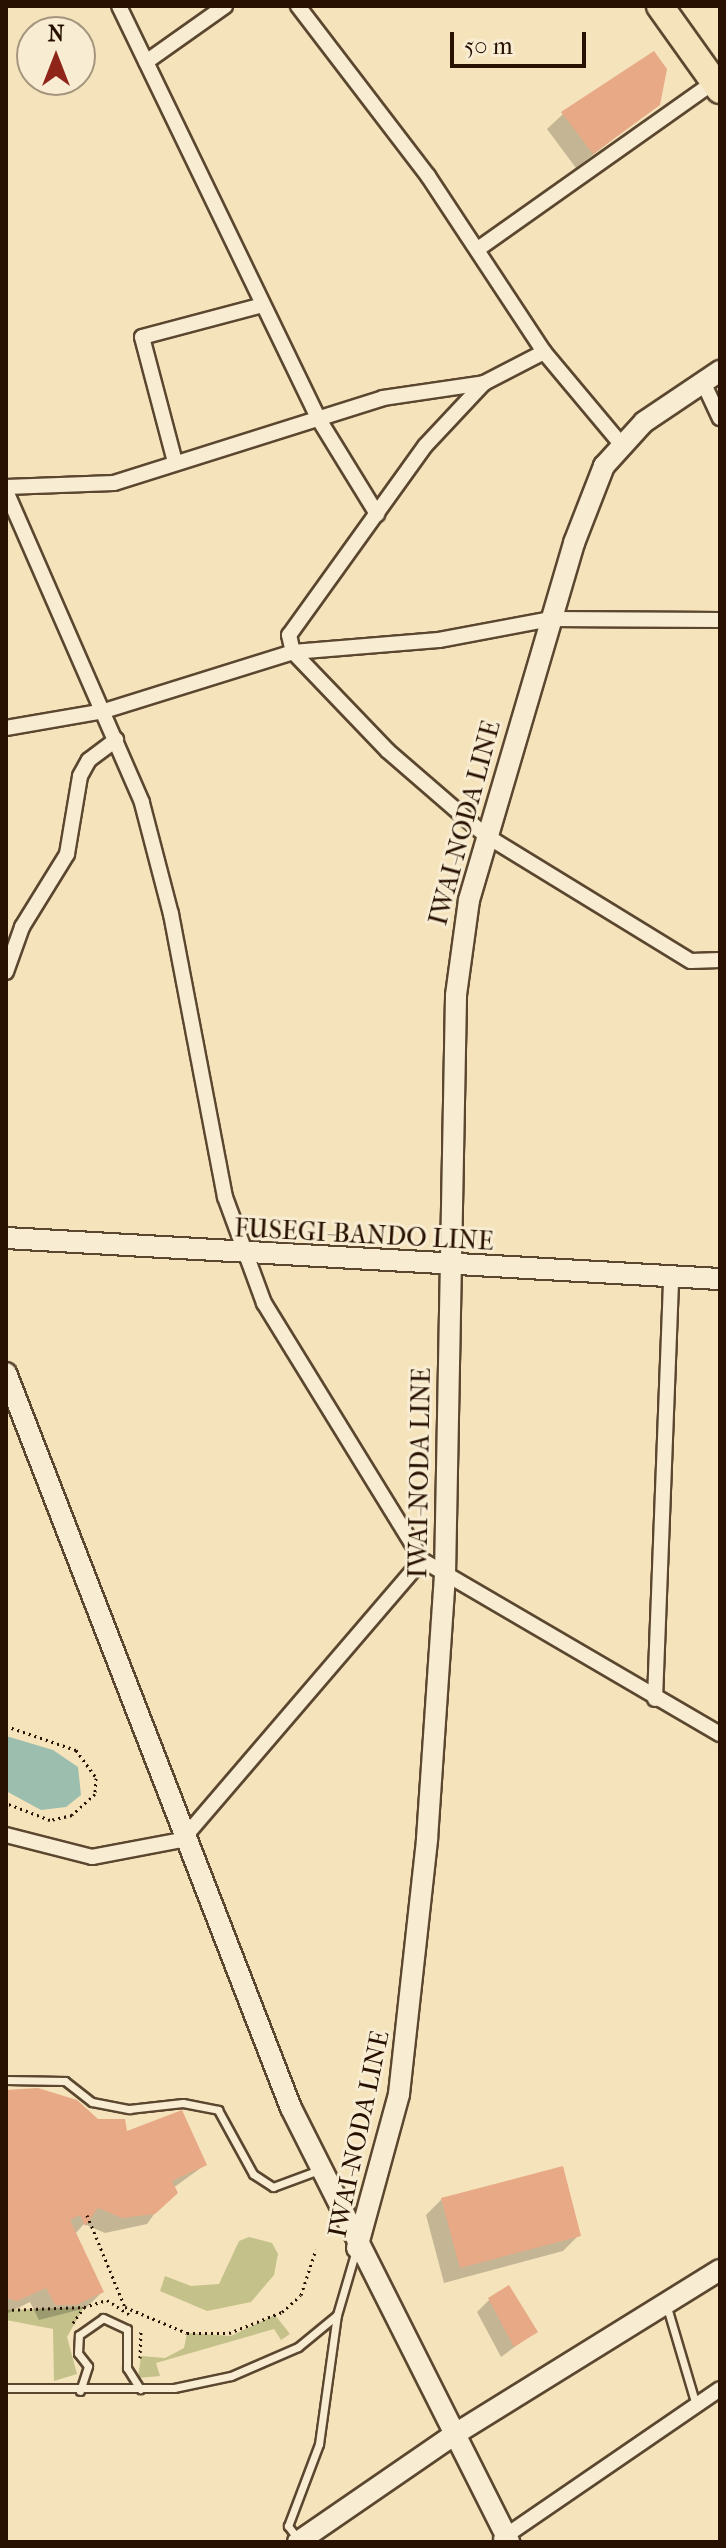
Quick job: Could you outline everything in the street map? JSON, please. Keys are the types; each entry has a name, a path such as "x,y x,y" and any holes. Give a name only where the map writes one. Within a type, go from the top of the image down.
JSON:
{"highway":[{"path":"660,6 717,86"}],"main road":[{"name":"IWAI-NODA LINE","path":"504,2540 357,2248 399,2094 412,2009 445,1575 448,1264 458,969 485,835 588,504 621,444 711,377"},
{"name":"FUSEGI-BANDO LINE","path":"6,1238 242,1256 720,1279"},
{"path":"6,1373 182,1840 319,2170 357,2248"},
{"path":"299,2541 452,2436 720,2270"}],"street":[{"path":"119,6 318,418 377,514"},
{"path":"146,62 225,6"},
{"path":"298,6 478,249 544,352 621,444"},
{"path":"478,249 717,86"},
{"path":"175,462 142,337 263,305"},
{"path":"544,352 484,383 425,446 289,635 293,652 388,751 485,835 691,961 720,960"},
{"path":"711,377 720,418"},
{"path":"484,383 439,385 318,418 114,483 6,489 104,711 158,856 242,1256 299,1363 422,1560 655,1699 720,1734"},
{"path":"6,728 104,711 293,652 439,640 550,619 720,620"},
{"path":"6,972 22,927 67,854 80,776 89,760 116,740"},
{"path":"655,1699 671,1276"},
{"path":"6,1835 92,1857 182,1840 422,1560"},
{"path":"504,2540 720,2389"}],"lane":[{"path":"6,2080 65,2081 92,2102 129,2109 183,2103 218,2110 253,2174 273,2187 319,2170"},
{"path":"299,2541 288,2526 319,2444 337,2315 357,2248"},
{"path":"666,2304 696,2405"},
{"path":"6,2388 80,2391 140,2389 231,2376 298,2347 337,2315"},
{"path":"80,2391 88,2366 78,2353 79,2335 103,2318 127,2329 127,2368 140,2389"}],"path":[{"path":"6,1726 76,1750 96,1778 95,1794 72,1815 50,1820 6,1803"},
{"path":"87,2215 125,2307 187,2333 229,2333 282,2312 301,2295 316,2249"},
{"path":"6,2310 84,2307"}],"shaded area":[{"path":"6,1736 53,1750 78,1767 81,1795 66,1807 41,1810 6,1791"},
{"path":"249,2237 272,2243 278,2254 274,2275 251,2302 207,2311 160,2291 165,2276 191,2286 219,2284 239,2241"},
{"path":"84,2307 67,2337 77,2374 54,2381 53,2329 6,2320 6,2310"},
{"path":"275,2315 290,2334 281,2340 274,2329 156,2363 160,2376 138,2378 141,2356 165,2358 184,2348 187,2333 231,2336"}],"building":[{"path":"654,51 667,69 660,105 593,154 561,112"},
{"path":"38,2088 77,2100 98,2119 125,2119 127,2131 182,2110 207,2165 172,2181 178,2193 155,2214 122,2218 98,2208 85,2226 80,2215 70,2220 104,2292 76,2305 55,2305 46,2288 17,2301 6,2298 6,2090"},
{"path":"563,2166 581,2236 460,2268 441,2198"},
{"path":"509,2285 538,2332 514,2347 488,2298"}]}
